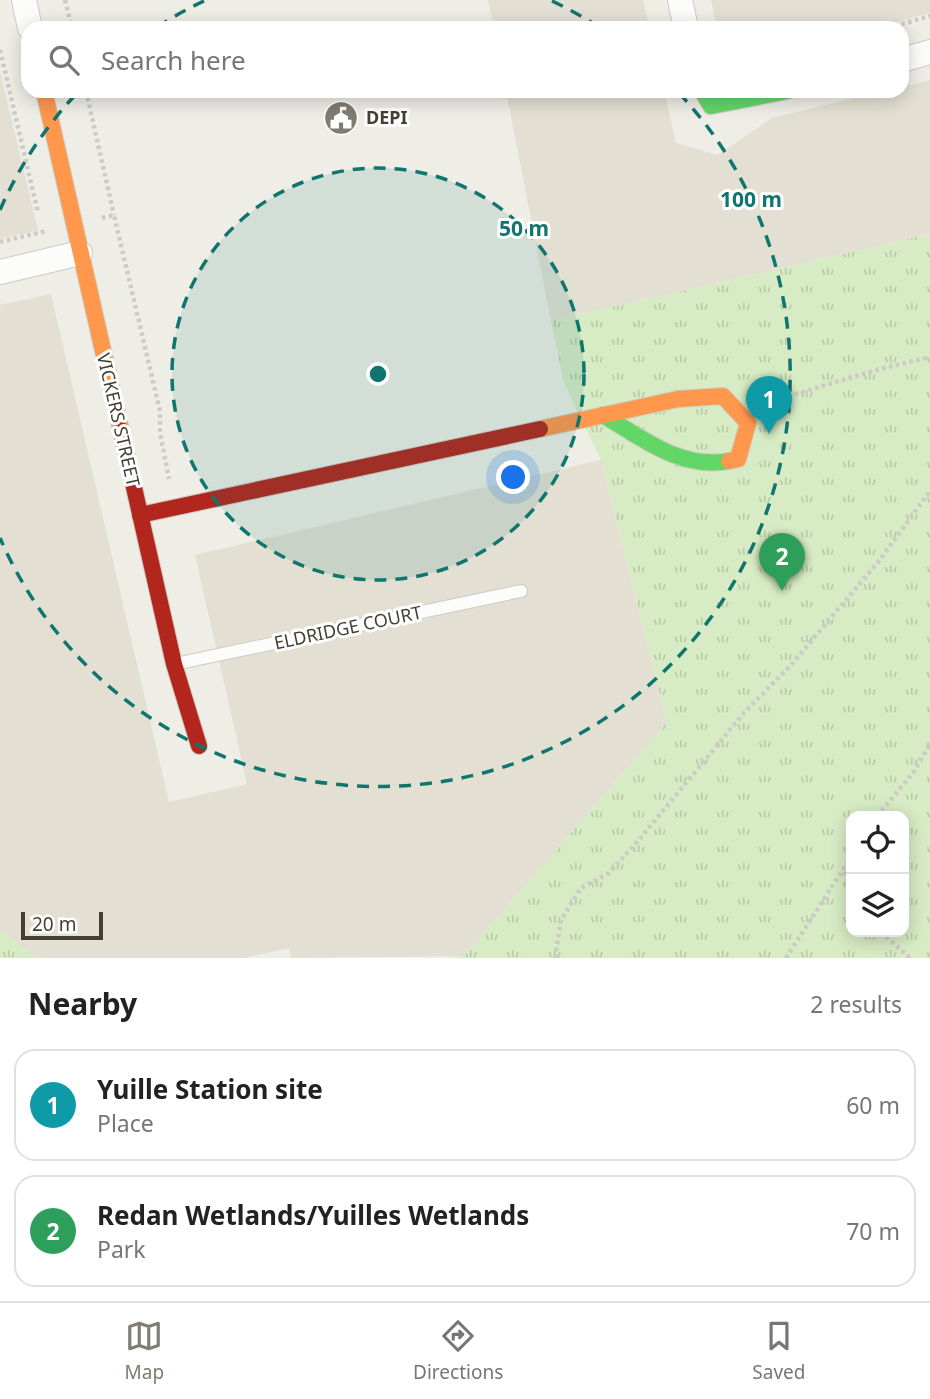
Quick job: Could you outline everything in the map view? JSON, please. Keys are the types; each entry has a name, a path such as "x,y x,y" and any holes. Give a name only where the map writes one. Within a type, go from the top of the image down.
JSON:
{"street":[{"path":"24,0 28,21"},
{"path":"680,0 684,21"},
{"path":"909,58 930,52"},
{"name":"VICKERS STREET","path":"46,98 174,664 199,746"},
{"path":"706,98 711,106 755,98"},
{"path":"0,272 80,253"},
{"path":"140,515 603,415 678,399 723,396 748,423 738,459 716,466 685,462 603,415"}],"lane":[{"name":"ELDRIDGE COURT","path":"174,664 521,591"}],"path":[{"path":"65,0 70,21"},
{"path":"909,22 930,16"},
{"path":"0,50 42,232 0,242"},
{"path":"88,98 114,215"},
{"path":"737,411 880,369 930,358"},
{"path":"555,958 561,920 581,888 610,873 743,714 790,666 879,561 930,491"},
{"path":"881,811 914,773 930,744"},
{"path":"786,958 846,868"},
{"path":"844,872 846,877"},
{"path":"887,937 910,958"}],"shaded area":[{"path":"488,0 643,0 648,21 492,21"},
{"path":"711,0 930,0 930,13 900,21 716,21"},
{"path":"0,71 38,230 0,239"},
{"path":"930,80 930,234 551,321 507,98 666,98 676,143 718,155 772,118 855,98 909,98 909,85"},
{"path":"51,294 169,802 247,784 195,555 601,460 667,722 464,956 291,958 289,948 244,958 36,958 0,930 0,305"}],"green space":[{"path":"930,234 930,958 448,958 464,956 667,722 601,460 564,383 551,321"},
{"path":"0,930 36,958 0,958"}],"traffic: fast":[{"path":"706,98 711,106 752,98"},
{"path":"603,415 647,442 678,456 711,463 729,461"}],"traffic: slow":[{"path":"46,98 121,430"},
{"path":"540,429 678,399 723,396 748,423 738,459 729,461"}],"traffic: jam":[{"path":"140,515 540,429"},
{"path":"121,430 174,664 199,746"}],"place":[{"name":"DEPI","path":"341,118"},
{"name":"Yuille Station site","path":"769,434"},
{"name":"Redan Wetlands/Yuilles Wetlands","path":"782,591"}]}
